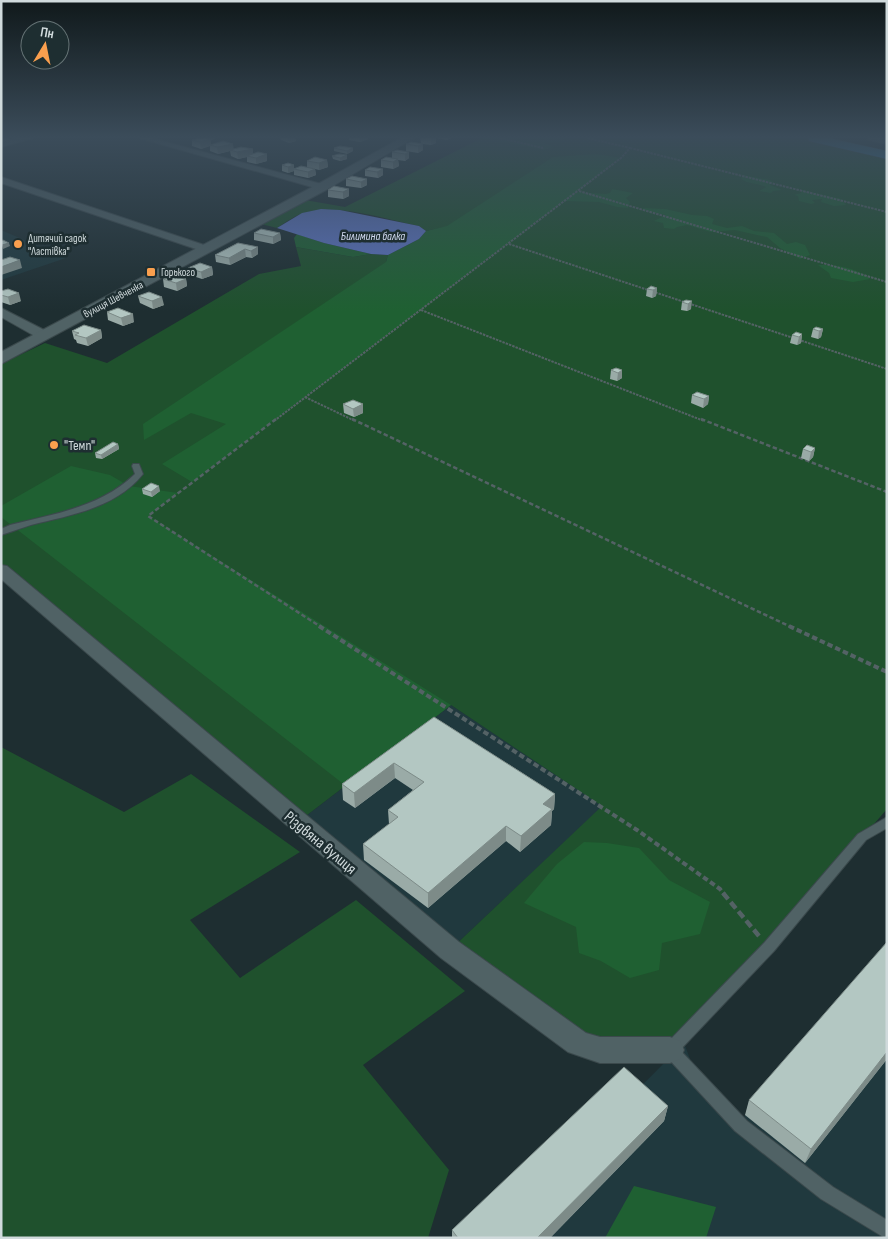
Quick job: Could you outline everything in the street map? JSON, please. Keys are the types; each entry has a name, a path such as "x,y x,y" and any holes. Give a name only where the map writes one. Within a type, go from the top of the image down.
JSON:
{"street":[{"path":"48,196 206,249"},
{"name":"вулиця Шевченка","path":"1,359 305,196"},
{"path":"3,315 45,336"},
{"name":"Різдвяна вулиця","path":"1,570 450,950 578,1043 600,1050 670,1050"}],"lane":[{"path":"1,532 13,527 92,506 113,496 129,486 139,474 136,466"},
{"path":"887,822 862,837 769,948 670,1050 741,1126 827,1193 887,1230"}],"path":[{"path":"570,196 148,516 637,830 720,889 769,948"},
{"path":"598,196 887,282"},
{"path":"822,196 887,212"},
{"path":"508,243 887,369"},
{"path":"420,310 887,492"},
{"path":"305,397 887,672"}],"shaded area":[{"name":"Дитячий садок \"Ластівка\"","path":"1,230 66,258 1,280"},
{"path":"451,705 603,806 450,950 298,822"},
{"path":"887,951 887,1238 490,1238 684,1043 696,1075 741,1126 745,1115"}],"green space":[{"path":"367,196 887,196 887,809 684,1043 600,1050 450,950 602,806 451,705 298,822 1,570 1,364 45,343 107,363 259,274 301,266 296,247 353,257 371,254 388,255 386,262 445,227 426,231 419,226 376,216 332,210 318,210 301,214 277,228 261,224 305,200 345,207"},
{"path":"493,196 629,196 626,198 630,202 628,208 599,202 564,201 192,482 162,464 226,424 191,413 144,440 143,424 386,262 388,255 419,239 426,231 447,226"},
{"path":"798,196 827,196 841,199 846,205 834,206 821,202 822,199 812,200 815,203 811,204 799,201"},
{"path":"643,208 665,209 707,216 714,219 712,224 727,228 742,226 754,231 774,233 787,244 796,242 805,245 810,255 800,259 780,248 767,237 735,230 711,232 687,225 674,229 664,228 663,223 654,221 666,215 644,211"},
{"path":"297,234 324,243 371,254 353,257 296,247 294,238"},
{"path":"818,265 846,268 870,279 853,282 831,278 829,273"},
{"path":"71,466 110,475 129,486 178,493 148,516 451,705 346,786 1,517 1,506"},
{"path":"1,747 124,812 191,774 300,852 190,920 240,978 356,900 465,991 363,1065 449,1170 428,1238 1,1238"},
{"path":"584,842 607,843 639,848 669,880 710,902 700,934 662,943 659,970 630,978 601,961 579,953 576,927 524,903 557,864"},
{"path":"634,1186 716,1207 706,1238 605,1238"}],"water":[{"name":"Билимина балка","path":"321,209 340,210 419,226 426,231 419,239 388,255 371,254 324,243 277,228 302,213"}],"building":[{"path":"261,229 280,233 273,237 254,233"},
{"path":"3,240 9,243 1,245"},
{"path":"238,243 258,247 251,251 245,249 229,258 215,255"},
{"path":"10,257 20,260 1,267 1,260"},
{"path":"200,263 212,267 201,272 188,268"},
{"path":"172,275 186,279 176,283 163,279"},
{"path":"651,286 657,288 653,290 647,289"},
{"path":"8,289 19,293 8,297 1,295 1,291"},
{"path":"149,292 162,297 152,301 138,296"},
{"path":"686,300 692,301 688,304 682,302"},
{"path":"118,308 133,314 121,318 107,312"},
{"path":"84,325 101,330 86,338 75,335 79,333 72,331"},
{"path":"816,327 823,329 819,331 813,329"},
{"path":"796,332 802,334 799,337 792,335"},
{"path":"616,368 622,370 618,373 611,370"},
{"path":"697,392 709,396 704,399 692,395"},
{"path":"353,400 363,404 353,409 343,404"},
{"path":"113,442 118,444 101,455 95,453"},
{"path":"807,445 815,448 811,452 803,449"},
{"path":"151,483 159,486 151,492 142,489"},
{"path":"434,717 555,794 543,804 552,809 521,836 506,826 428,893 363,844 398,817 388,810 424,782 394,763 354,793 342,784"},
{"path":"887,942 887,1052 811,1149 749,1100"},
{"path":"624,1067 668,1106 537,1238 458,1238 452,1230"}],"place":[{"name":"Дитячий садок \"Ластівка\"","path":"18,244"},
{"name":"Горького","path":"151,272"},
{"name":"\"Темп\"","path":"54,445"}]}
